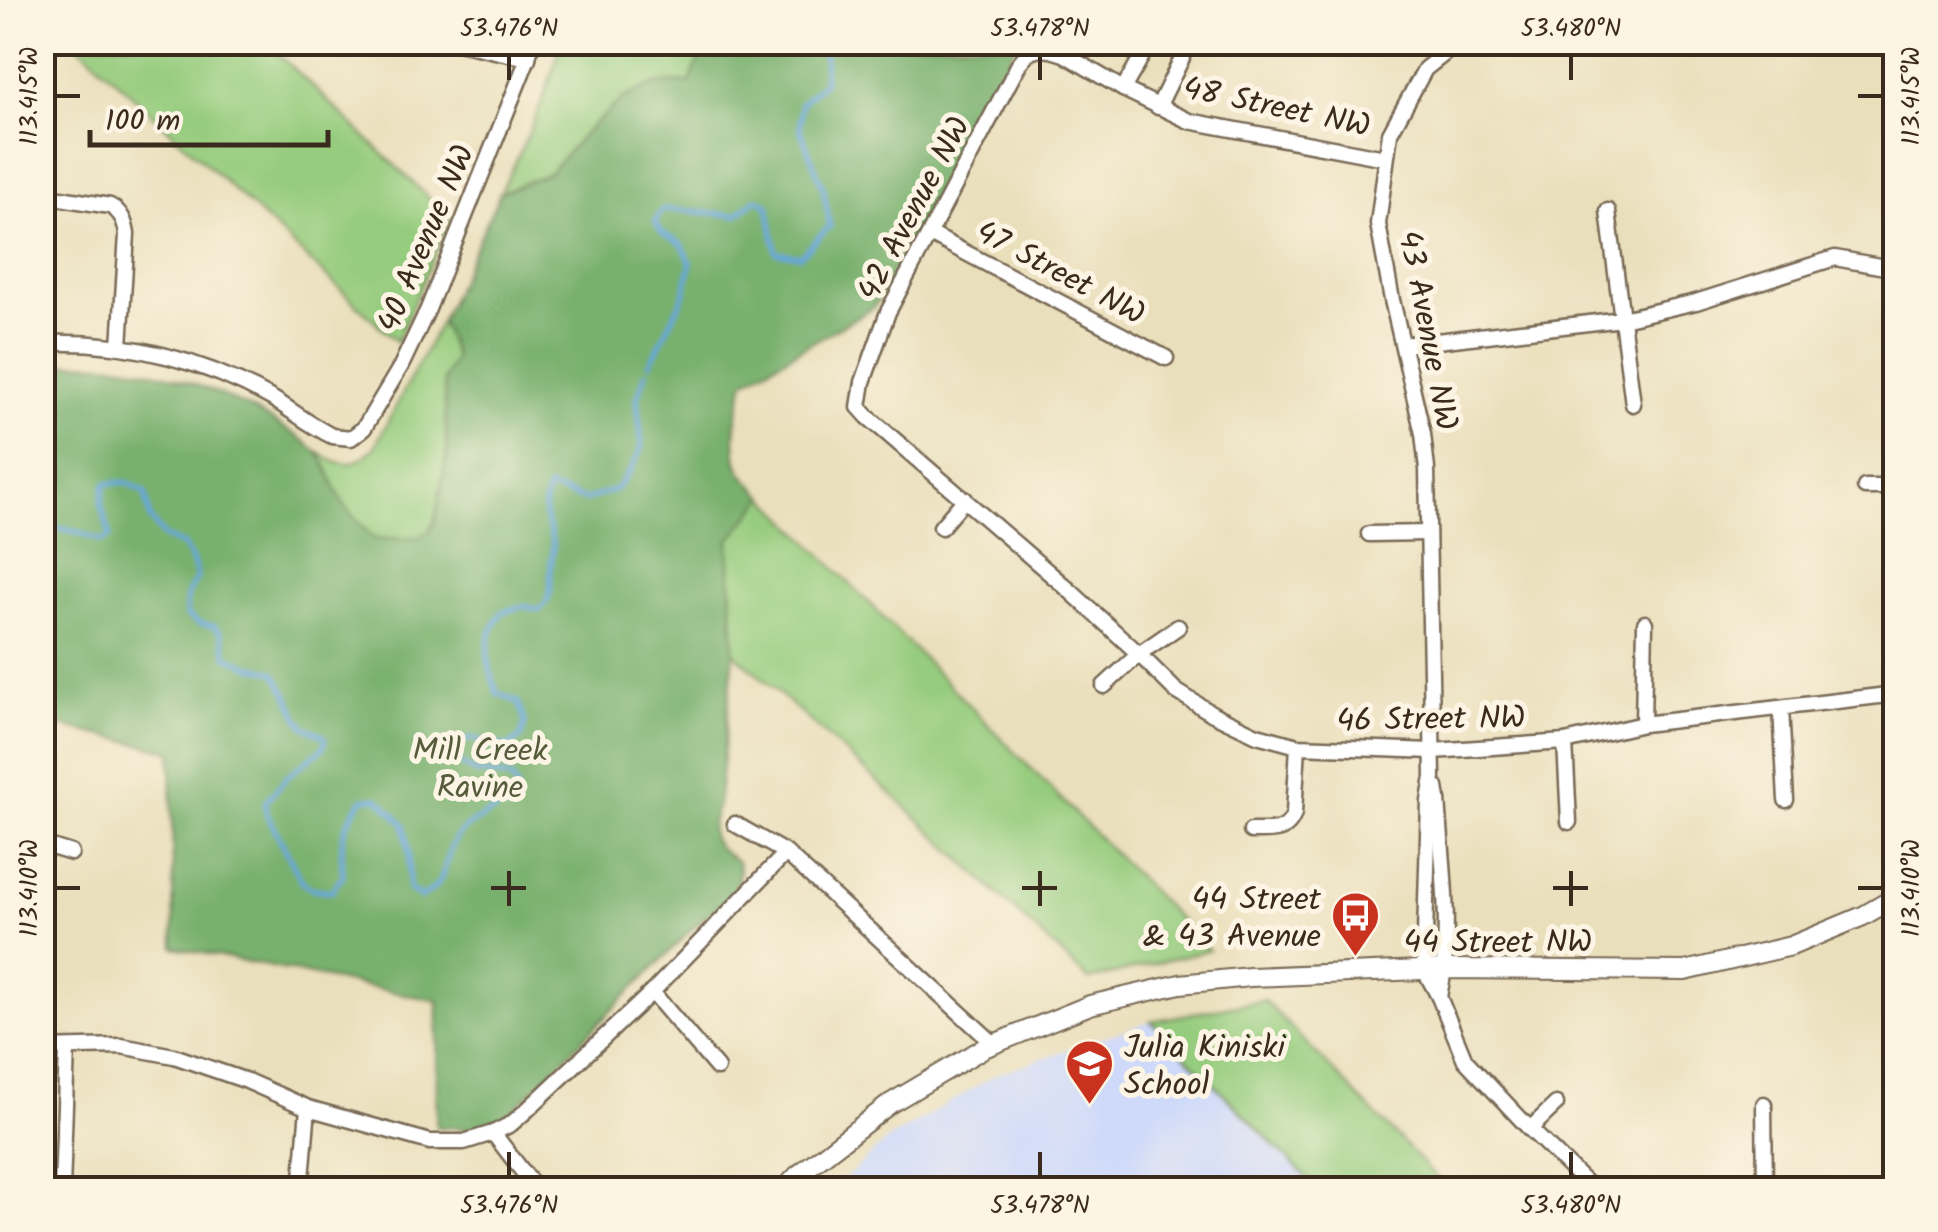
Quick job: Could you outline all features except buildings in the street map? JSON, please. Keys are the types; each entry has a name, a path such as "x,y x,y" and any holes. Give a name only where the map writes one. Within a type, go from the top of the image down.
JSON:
{"street":[{"path":"453,42 528,58"},
{"name":"40 Avenue NW","path":"120,346 176,358 218,373 271,398 325,433 345,439 356,436 384,396 414,338 466,217 532,42"},
{"name":"48 Street NW","path":"1123,89 1150,42"},
{"name":"48 Street NW","path":"1158,107 1182,58 1184,46 1180,42"},
{"name":"43 Avenue NW","path":"1424,969 1433,777 1427,469 1378,224 1390,132 1425,68 1450,45"},
{"name":"48 Street NW","path":"1041,49 1064,54 1189,121 1385,158"},
{"name":"42 Avenue NW","path":"860,408 862,382 888,312 1020,62 1030,52 1041,49"},
{"path":"42,195 101,203 116,209 127,234 120,346 42,344"},
{"path":"1608,211 1632,404"},
{"name":"47 Street NW","path":"930,234 1166,358"},
{"path":"1833,239 1835,258"},
{"path":"1403,345 1622,319 1696,302 1835,258 1896,268"},
{"name":"46 Street NW","path":"860,408 1139,654 1176,692 1257,736 1298,746 1433,751 1565,742 1643,724 1896,694"},
{"path":"1866,487 1896,488"},
{"path":"941,527 966,499"},
{"path":"1369,534 1428,533"},
{"path":"1643,724 1645,623"},
{"path":"1104,686 1139,654 1178,628"},
{"path":"1781,708 1786,800"},
{"name":"46 Street NW","path":"1565,742 1569,822"},
{"name":"46 Street NW","path":"1251,831 1283,830 1291,824 1298,746"},
{"name":"43 Avenue NW","path":"1433,777 1438,799 1446,969 1440,997"},
{"path":"734,824 786,853 994,1044"},
{"path":"42,844 71,852"},
{"path":"42,1048 122,1046 174,1056 247,1081 308,1108 430,1142 464,1142 511,1124 527,1110 652,992 786,853"},
{"name":"44 Street NW","path":"784,1190 890,1103 994,1044 1090,1005 1180,984 1250,977 1424,969 1686,971 1791,946 1863,916 1896,897"},
{"path":"1424,969 1440,997 1465,1060 1593,1190"},
{"path":"652,992 716,1068"},
{"path":"62,1190 68,1049"},
{"path":"1530,1130 1556,1104"},
{"path":"1764,1104 1766,1190"},
{"path":"301,1190 308,1108"},
{"path":"493,1133 536,1190"}],"shaded area":[{"name":"Julia Kiniski School","path":"1151,1021 1318,1189 832,1190 887,1140 997,1074"}],"green space":[{"path":"76,43 267,43 450,218 397,342"},
{"path":"561,43 706,45 690,82 656,84 624,98 549,173 500,193 535,120"},
{"name":"Mill Creek Ravine","path":"706,43 1017,43 874,307 745,381 736,428 736,453 743,474 765,497 729,541 734,653 718,805 711,832 716,844 738,862 734,890 500,1123 483,1129 436,1127 438,1001 174,947 171,751 43,722 43,367 131,367 218,393 271,420 315,450 344,505 374,539 418,538 429,531 435,520 447,454 444,379 455,357 441,321 500,193 549,173 624,98 656,84 690,82"},
{"path":"441,321 455,357 444,379 447,454 435,520 429,531 418,538 374,539 344,506 317,452 347,464 374,448"},
{"path":"765,497 1209,950 1089,980 896,798 734,653 729,540"},
{"path":"1264,1000 1448,1189 1318,1189 1151,1021"}],"waterway":[{"path":"650,364 684,295 691,263 682,244 662,233 655,222 663,209 737,215 756,199 768,205 776,252 800,256 830,226 823,188 800,129 801,103 824,82 825,42"},
{"path":"42,525 103,541 110,536 101,504 105,484 126,482 145,492 150,519 164,537 183,545 193,562 197,578 188,596 187,616 214,626 222,635 227,656 274,672 305,727 323,735 323,748 290,774 265,802 266,812 302,882 313,889 331,891 343,876 342,844 350,819 363,799 378,798 404,824 409,889 421,898 437,884 462,830 505,804 517,788 511,778 474,772 458,762 459,745 470,738 508,747 521,737 525,722 518,702 497,693 488,660 491,633 502,612 524,606 540,610 548,598 553,550 545,514 548,488 586,500 616,489 632,468 642,447 637,399 646,372"}],"place":[{"name":"44 Street & 43 Avenue","path":"1356,958"},
{"name":"Julia Kiniski School","path":"1089,1106"}]}
